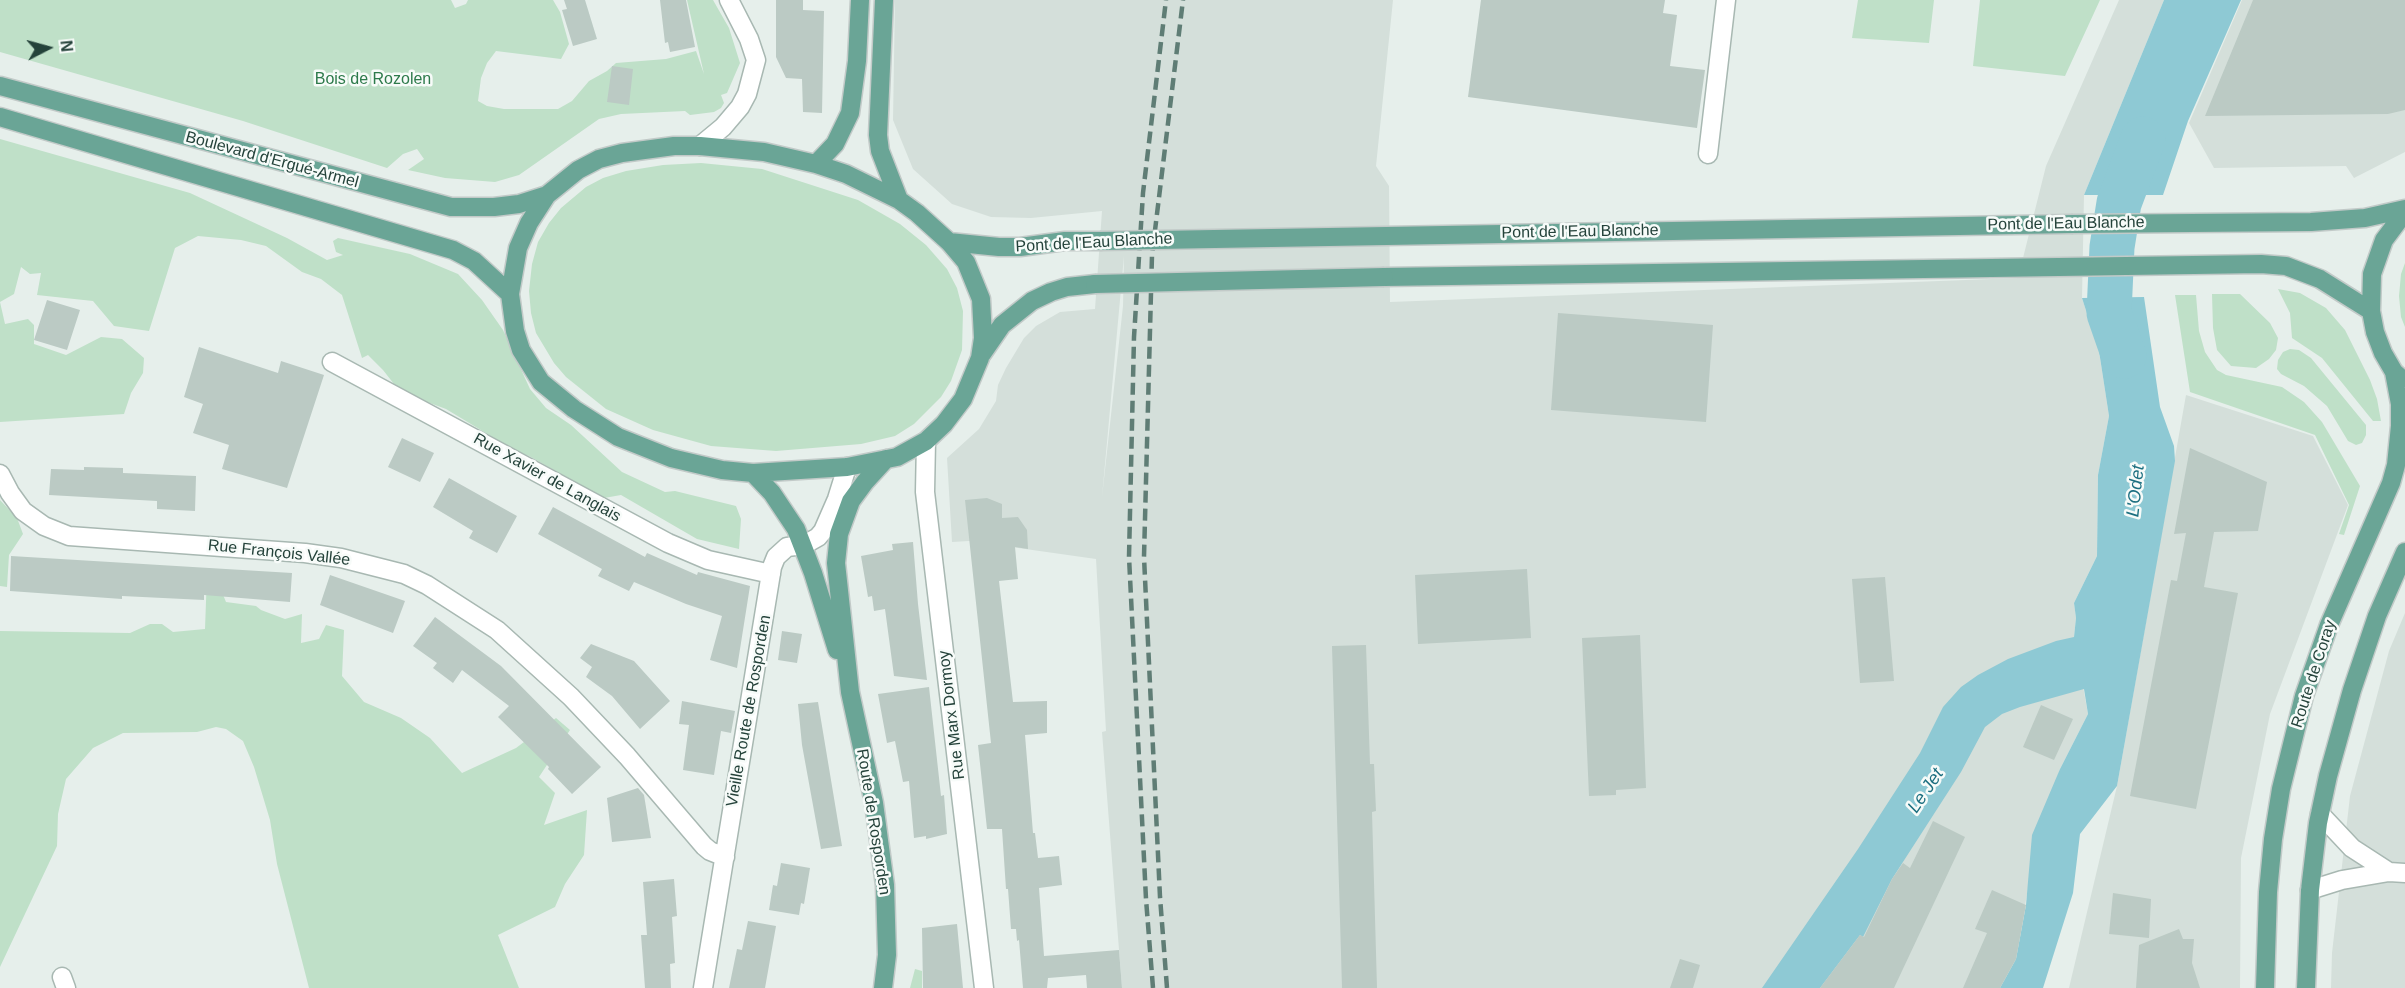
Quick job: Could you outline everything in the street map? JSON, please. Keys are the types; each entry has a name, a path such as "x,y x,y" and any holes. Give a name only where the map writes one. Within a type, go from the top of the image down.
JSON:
{"main road":[{"path":"816,164 835,144 850,113 857,62 860,0"},
{"path":"884,0 878,135 880,151 899,200"},
{"name":"Boulevard d'Ergué-Armel","path":"0,86 451,207 472,208 519,204 547,195"},
{"name":"Boulevard d'Ergué-Armel","path":"0,117 453,250 474,261 510,294"},
{"path":"980,358 983,338 981,299 966,262 950,242 899,200 873,185 816,164 764,152 700,146 647,148 599,159 578,170 547,195 529,222 518,248 510,294 515,331 521,350 541,382 574,409 618,437 671,458 722,470 753,473 847,467 897,457 926,441 944,424 963,399 980,358 1002,325 1032,301 1067,287 1384,277 2239,264 2286,267 2320,279 2371,311"},
{"name":"Pont de l'Eau Blanche","path":"950,242 1009,247 1065,241 2322,221 2365,218 2405,211"},
{"name":"Route de Coray","path":"2265,988 2268,892 2273,839 2281,789 2304,696 2325,634 2391,483 2396,465 2400,426 2400,377 2383,353 2375,332 2371,311 2372,274 2385,240 2405,211"},
{"name":"Route de Rosporden","path":"850,692 836,563 839,534 850,501 886,459"},
{"name":"Route de Rosporden","path":"753,473 787,513 804,545 850,692 874,803 885,885 887,955 883,988"},
{"path":"2306,988 2310,890 2320,814 2330,767 2352,690 2377,616 2405,552"}],"street":[{"path":"700,146 723,127 740,107 747,94 756,60 749,39 729,0"},
{"path":"1708,154 1726,0"},
{"name":"Rue Xavier de Langlais","path":"332,362 668,543 708,560 771,574"},
{"name":"Rue Marx Dormoy","path":"926,441 925,492 984,988"},
{"name":"Vieille Route de Rosporden","path":"703,988 771,574 779,553 787,547 804,545 818,537 826,525 847,467"},
{"name":"Rue François Vallée","path":"0,474 10,494 23,511 44,526 69,536 267,550 340,558 404,574 427,585 497,630 564,690 627,756 704,846 725,857"},
{"path":"2320,814 2352,849 2397,873"},
{"path":"2310,890 2335,881 2397,873"}],"shaded area":[{"path":"895,0 1393,0 1376,166 1389,186 1390,302 2018,278 2046,166 2119,0 2164,0 2084,195 2082,298 2099,351 2109,416 2098,475 2097,556 2074,603 2076,618 2074,637 2088,714 2060,769 2052,793 2028,888 2016,959 2000,988 1122,988 1102,732 1106,731 1096,559 969,541 952,542 947,458 979,429 996,401 998,385 1006,368 1024,338 1036,326 1060,312 1095,309 1102,211 1031,218 991,217 952,204 913,169 893,120","holes":["1124,256 1123,306 1102,497"]},
{"path":"2242,0 2405,0 2405,152 2354,178 2346,166 2214,168 2189,123"},
{"path":"2186,395 2313,436 2348,505 2270,714 2241,858 2240,988 2069,988 2117,786"},
{"path":"2405,613 2405,988 2331,988 2332,953 2350,796 2389,651"}],"green space":[{"name":"Bois de Rozolen","path":"0,0 451,0 455,8 466,4 468,0 553,0 560,12 569,44 561,59 496,51 487,63 481,78 478,101 487,106 504,109 558,109 572,101 589,81 616,63 666,59 696,51 704,74 687,0 713,0 729,28 740,63 727,93 721,95 724,103 714,112 690,115 685,111 621,114 599,119 519,175 495,182 445,178 408,170 424,159 417,149 403,154 387,168 243,121 0,52"},
{"path":"1858,0 1934,0 1929,43 1852,38"},
{"path":"1980,0 2100,0 2065,76 1973,66"},
{"path":"0,139 190,193 287,238 327,260 343,255 336,252 333,241 338,238 410,254 458,274 482,300 503,330 530,389 546,408 571,425 622,472 665,492 675,491 736,506 741,519 739,549 697,539 621,495 604,498 514,450 446,409 411,396 394,384 368,355 362,358 342,295 321,279 302,272 266,246 241,240 198,236 175,248 149,331 114,326 93,301 37,295 41,273 30,274 21,267 14,294 0,302"},
{"path":"701,163 762,169 858,200 900,224 926,245 947,269 957,288 963,311 962,350 951,381 941,397 914,424 895,436 861,444 776,451 711,446 653,430 606,409 566,377 554,363 536,333 529,291 532,264 538,242 549,223 561,208 586,187 603,178 626,171 663,165"},
{"path":"2405,263 2405,327 2401,317 2399,296 2401,274"},
{"path":"2278,289 2300,293 2326,308 2345,330 2370,380 2377,399 2381,421 2373,421 2322,358 2292,338 2290,313"},
{"path":"2212,294 2240,294 2270,323 2278,338 2276,350 2269,359 2256,368 2231,366 2217,350 2213,328"},
{"path":"2175,295 2196,295 2199,331 2205,352 2217,370 2226,375 2282,387 2304,402 2322,422 2360,486 2344,535 2339,534 2349,505 2315,435 2190,392"},
{"path":"0,302 5,324 28,319 34,325 34,344 66,355 101,337 122,339 144,358 143,373 131,393 124,414 0,422"},
{"path":"2290,349 2299,350 2311,358 2366,425 2366,435 2362,443 2356,445 2348,441 2327,406 2304,386 2281,374 2277,369 2278,360 2283,352"},
{"path":"0,500 17,518 23,534 9,555 7,587 0,586"},
{"path":"207,574 217,580 226,602 256,606 285,619 302,614 301,643 319,639 326,625 344,630 342,676 364,702 401,718 430,738 462,773 516,748 556,718 570,730 539,777 555,793 544,825 587,810 584,855 565,884 555,907 498,935 519,988 309,988 277,864 270,820 254,767 243,741 226,729 216,727 197,732 123,733 93,748 66,779 58,814 57,846 0,967 0,631 130,633 150,624 162,624 173,632 205,629"},
{"path":"915,969 922,971 922,988 910,988"}],"water":[{"path":"2164,0 2241,0 2188,121 2163,195 2084,195"},
{"name":"Le Jet","path":"2144,297 2160,407 2174,446 2175,461 2117,786 2080,834 2073,893 2043,988 2000,988 2016,959 2026,905 2032,835 2060,769 2088,714 2084,689 2020,707 2002,714 1985,727 1961,772 1892,879 1863,937 1860,935 1820,988 1762,988 1858,849 1920,753 1943,707 1961,687 1978,675 2008,659 2056,641 2074,637 2076,618 2074,603 2097,556 2098,475 2109,416 2099,351 2082,298"}],"building":[{"path":"564,0 585,0 597,39 573,46 562,10 567,9"},
{"path":"660,0 686,0 695,47 670,52 668,42 665,43"},
{"path":"776,0 803,0 803,10 824,11 822,113 803,112 802,79 786,78 776,57"},
{"path":"1481,0 1665,0 1663,13 1677,15 1670,66 1705,70 1697,128 1468,97"},
{"path":"2253,0 2405,0 2405,110 2388,114 2205,116"},
{"path":"612,66 633,69 629,105 607,102"},
{"path":"47,300 80,310 67,350 34,340"},
{"path":"1558,313 1713,325 1706,422 1551,410"},
{"path":"199,347 278,373 281,361 324,375 287,488 222,469 229,445 193,433 203,404 184,397"},
{"path":"402,438 434,453 420,482 388,467"},
{"path":"2190,448 2267,482 2258,531 2214,532 2204,587 2238,593 2196,809 2130,796 2171,580 2177,581 2186,533 2174,534"},
{"path":"84,467 123,468 123,473 196,476 195,511 157,509 157,501 49,495 51,469 84,470"},
{"path":"449,478 517,516 497,553 469,538 473,531 433,507"},
{"path":"987,498 1002,504 1002,518 1018,517 1027,530 1028,549 1015,547 1018,579 999,581 1013,702 1047,701 1047,733 1025,735 1033,833 1035,833 1038,858 1059,856 1062,885 1039,888 1044,956 1119,950 1122,988 1087,988 1086,975 1048,978 1047,988 1023,988 1019,940 1017,941 1016,929 1011,929 1002,829 987,829 978,745 991,743 965,500"},
{"path":"553,507 645,557 647,553 697,575 698,572 750,586 737,668 710,660 722,616 634,582 629,591 598,576 602,569 538,534"},
{"path":"913,542 927,680 894,676 885,609 874,611 872,596 868,597 861,556 893,550 892,544"},
{"path":"11,556 292,573 290,602 204,595 204,600 122,596 122,599 10,591"},
{"path":"1527,569 1531,638 1418,644 1415,575"},
{"path":"330,575 405,601 393,633 320,605"},
{"path":"1885,577 1894,681 1860,683 1852,579"},
{"path":"435,617 501,666 601,767 572,794 548,769 549,767 498,717 509,706 462,670 453,683 433,668 437,663 413,646"},
{"path":"782,631 802,634 797,663 778,660"},
{"path":"1640,635 1646,788 1616,790 1616,795 1589,796 1582,638"},
{"path":"591,644 634,661 670,701 640,729 612,696 586,677 592,667 580,658"},
{"path":"1366,645 1370,764 1374,764 1376,811 1372,812 1377,988 1342,988 1332,646"},
{"path":"929,687 947,834 926,839 926,836 914,838 909,781 903,782 895,741 887,743 878,694"},
{"path":"682,701 735,711 731,733 721,731 714,775 683,770 689,725 679,724"},
{"path":"818,702 842,846 821,849 802,745 798,704"},
{"path":"2041,705 2073,719 2054,760 2023,747"},
{"path":"638,788 644,795 651,838 612,842 607,798"},
{"path":"1933,821 1965,837 1894,988 1820,988 1860,935 1864,937 1892,879 1903,863 1910,868"},
{"path":"781,863 810,868 804,904 801,903 799,915 769,910 773,885 777,886"},
{"path":"674,879 677,916 672,917 675,963 670,964 671,988 645,988 641,935 647,935 643,882"},
{"path":"1992,890 2026,905 2016,959 2000,988 1963,988 1987,933 1975,929"},
{"path":"2113,893 2151,899 2149,938 2109,934"},
{"path":"748,921 776,926 765,988 729,988 737,949 742,950"},
{"path":"957,924 963,988 923,988 922,928"},
{"path":"2179,929 2183,939 2194,939 2192,963 2200,988 2136,988 2139,945"},
{"path":"1680,959 1700,965 1693,988 1670,988"}],"waterway":[{"name":"L'Odet","path":"2124,356 2109,313 2112,247 2119,203 2143,139"}],"railway":[{"path":"1153,988 1146,899 1129,557 1134,337 1143,193 1166,0"},
{"path":"1167,988 1160,897 1144,557 1152,255 1183,0"}]}
